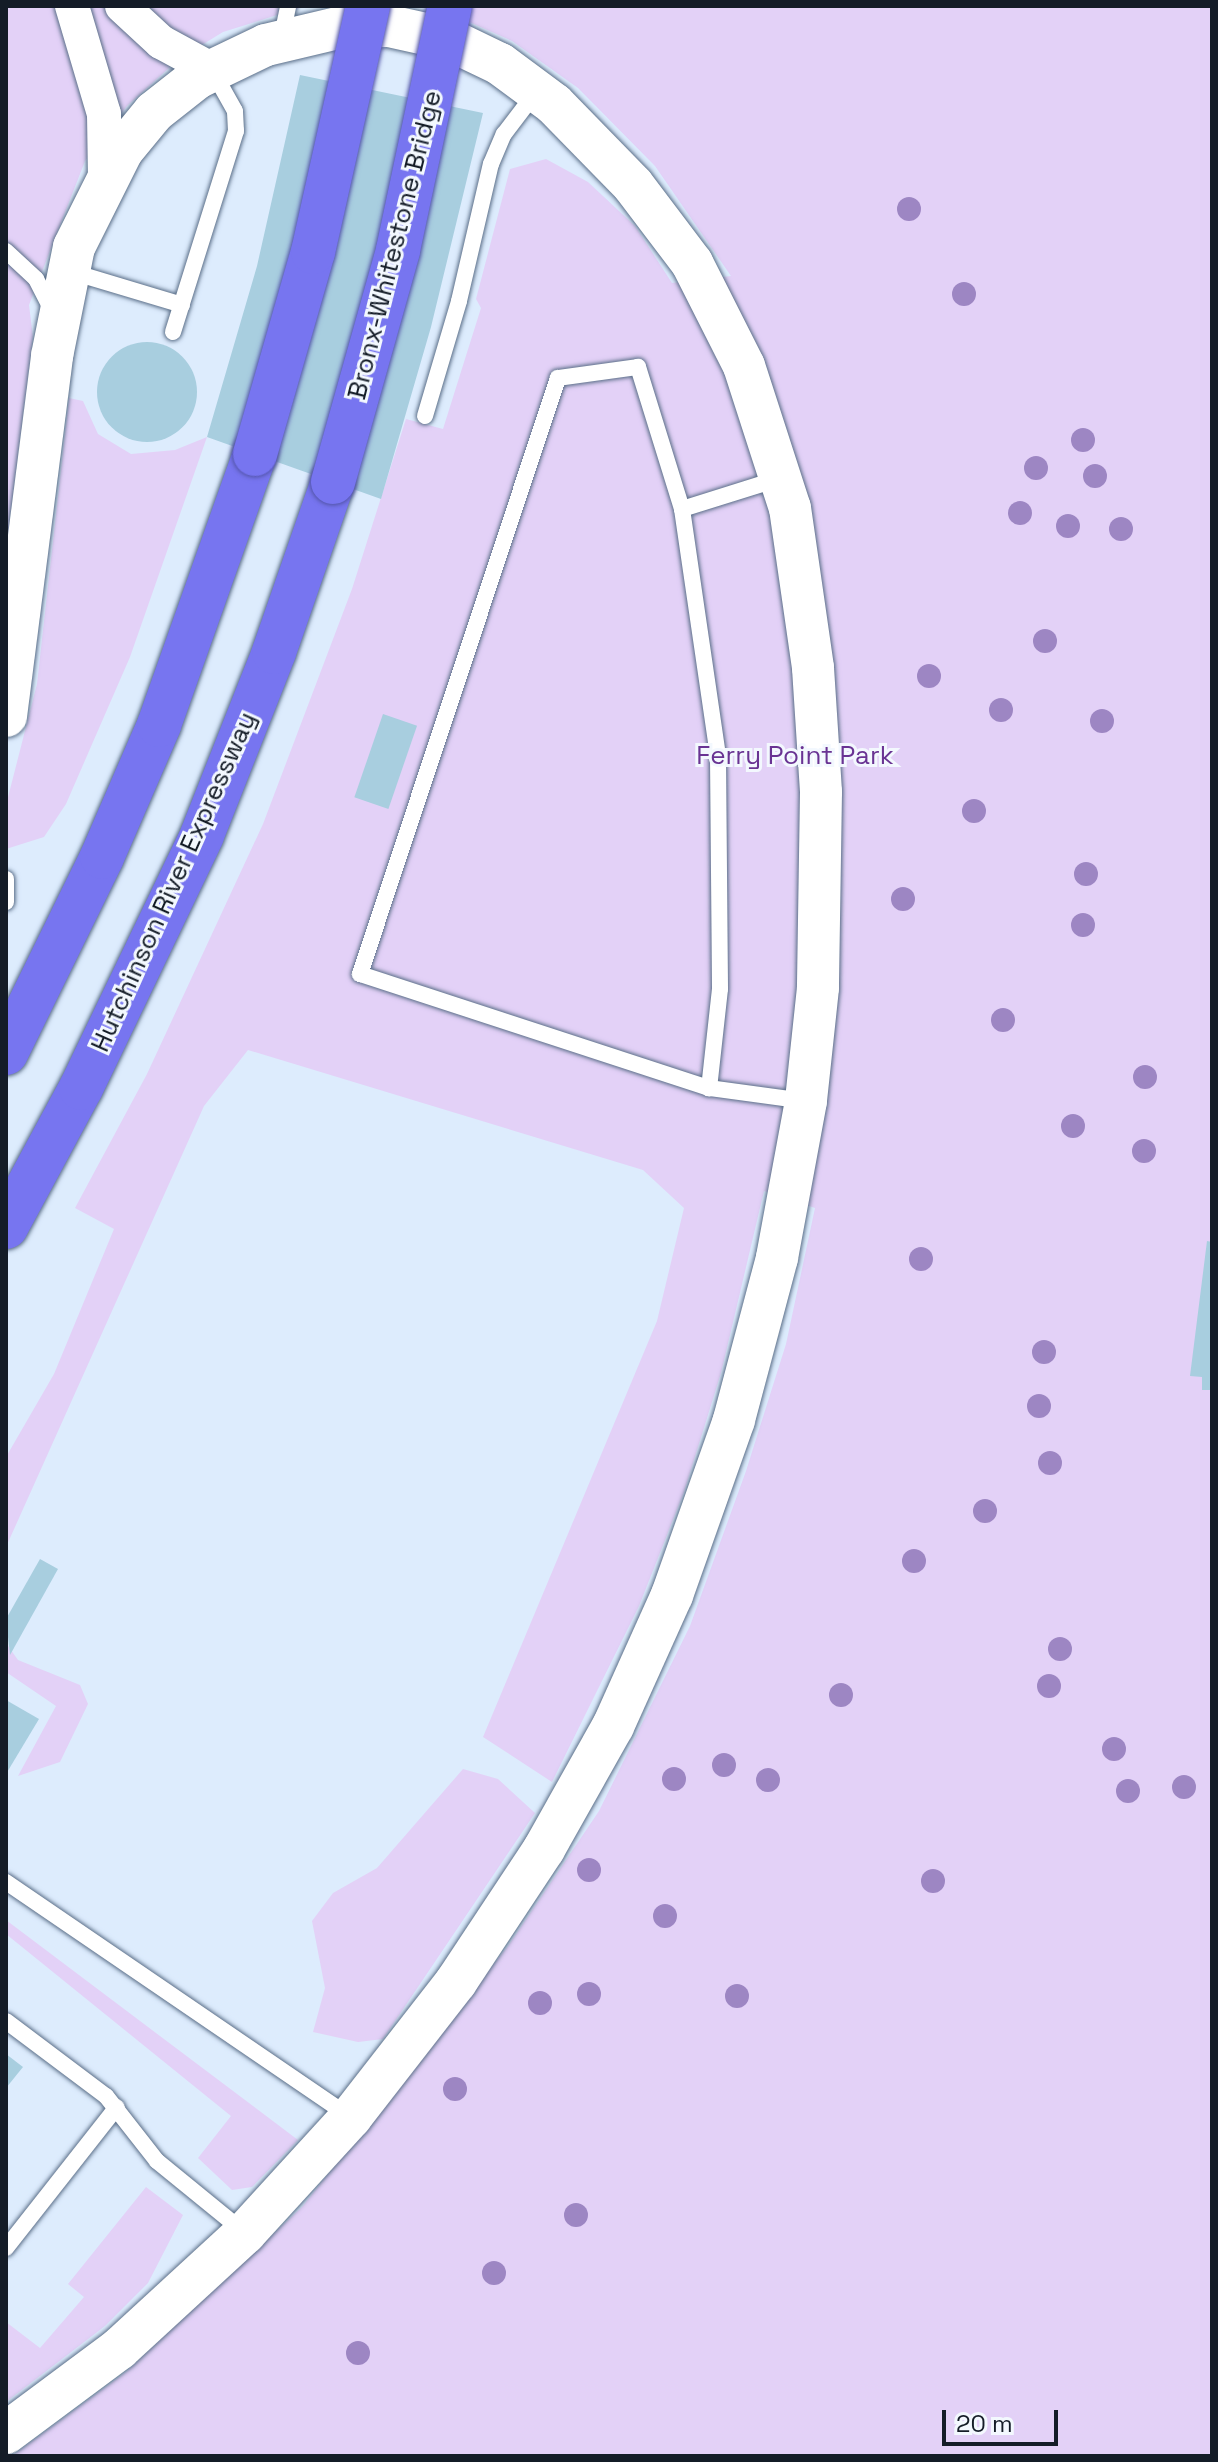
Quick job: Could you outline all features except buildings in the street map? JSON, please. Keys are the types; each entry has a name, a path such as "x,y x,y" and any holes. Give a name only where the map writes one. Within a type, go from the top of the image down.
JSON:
{"highway":[{"path":"6,1053 102,857 159,725 255,454 313,252 368,6"},
{"name":"Bronx-Whitestone Bridge","path":"333,482 398,250 450,6"},
{"name":"Hutchinson River Expressway","path":"6,1227 81,1088 202,835 274,652 333,482"}],"street":[{"path":"72,6 101,99 105,178"},
{"path":"122,6 161,42 211,69"},
{"path":"6,716 57,322 80,229 105,178 154,112 211,69 285,23 417,31 483,55 537,90 612,162 692,263 732,336 782,478 805,595 821,792 819,976 806,1101 752,1359 698,1525 642,1665 595,1762 520,1887 456,1982 351,2117 245,2233 119,2349 6,2433"}],"lane":[{"path":"173,332 236,131 235,111 211,69"},
{"path":"425,416 459,301 491,164 504,134 537,90"},
{"path":"6,251 36,279 57,322"},
{"path":"68,270 182,305"},
{"path":"709,1088 720,989 718,757 682,509 638,367 558,378 360,974 709,1088 806,1101"},
{"path":"682,509 782,478"},
{"path":"6,879 6,902"},
{"path":"6,1882 351,2117"},
{"path":"6,2021 117,2107 157,2161 245,2233"},
{"path":"6,2248 117,2107"}],"green space":[{"path":"6,6 306,6 223,32 179,59 127,106 85,161 29,305 33,337 6,549"},
{"name":"Ferry Point Park","path":"433,6 1212,6 1212,2456 12,2456 126,2372 302,2207 508,1946 599,1811 690,1626 746,1471 786,1344 815,1208 764,1191 721,1373 684,1492 639,1606 552,1782 483,1737 657,1321 684,1208 643,1170 248,1050 204,1106 6,1547 6,1457 54,1374 114,1229 75,1208 147,1074 263,824 352,589 406,419 443,429 481,308 476,299 510,169 546,159 588,182 635,226 672,283 731,276 655,166 578,88 512,41"},
{"path":"69,398 83,401 98,434 131,454 175,450 207,437 130,657 66,804 44,837 6,849 6,805 37,684"},
{"path":"6,1643 18,1660 80,1685 88,1704 60,1762 18,1776 56,1706 6,1672"},
{"path":"463,1769 498,1779 535,1813 383,2039 358,2042 313,2032 325,1988 312,1921 333,1893 377,1868"},
{"path":"6,1920 298,2140 252,2187 232,2190 198,2158 231,2116 6,1934"},
{"path":"146,2187 183,2215 148,2283 105,2326 6,2402 6,2322 40,2348 84,2297 68,2284"}]}
